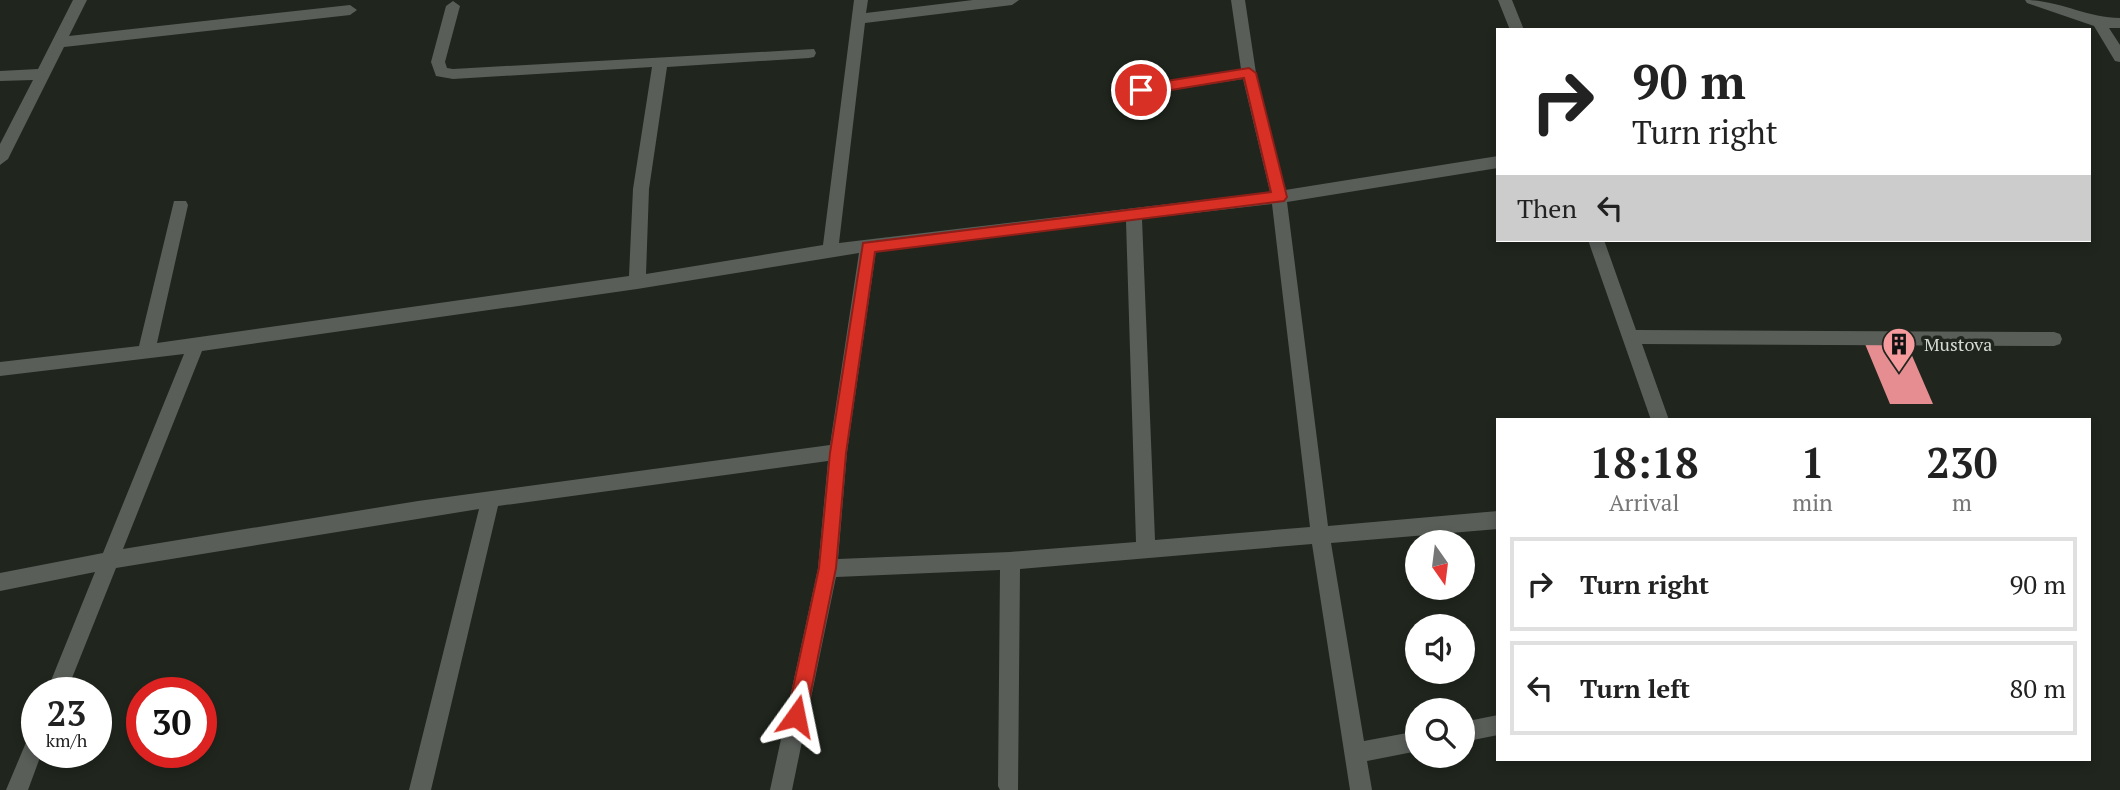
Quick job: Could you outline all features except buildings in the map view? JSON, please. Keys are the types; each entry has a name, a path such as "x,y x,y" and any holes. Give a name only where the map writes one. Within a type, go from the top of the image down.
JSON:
{"street":[{"path":"0,159 80,0"},
{"path":"830,250 861,0"},
{"path":"858,19 1012,0"},
{"path":"1238,0 1249,73 1279,197 1320,533 1361,790"},
{"path":"1505,0 1516,28"},
{"path":"2032,0 2099,23 2120,23"},
{"path":"453,6 438,62 441,72 453,74 809,53"},
{"path":"61,41 350,10"},
{"path":"2099,23 2120,57"},
{"path":"637,282 641,189 660,62"},
{"path":"1141,90 1249,73"},
{"path":"0,76 44,75"},
{"path":"0,369 146,352 637,282 830,250 1279,197 1496,162"},
{"path":"146,352 180,205"},
{"path":"1134,215 1146,548"},
{"path":"1597,242 1659,418"},
{"path":"781,790 828,568 838,453 868,247"},
{"path":"1631,337 2054,339"},
{"path":"62,677 196,344"},
{"path":"0,582 110,559 489,500 838,453"},
{"path":"419,790 489,500"},
{"path":"828,568 1010,561 1496,520"},
{"path":"1009,786 1010,561"},
{"path":"1475,730 1496,725"},
{"path":"1355,753 1405,743"},
{"path":"17,790 26,768"}],"place":[{"name":"Mustova","path":"1899,374"}],"route":[{"path":"796,716 828,568 838,453 868,247 1279,197 1249,73 1141,90"}]}
